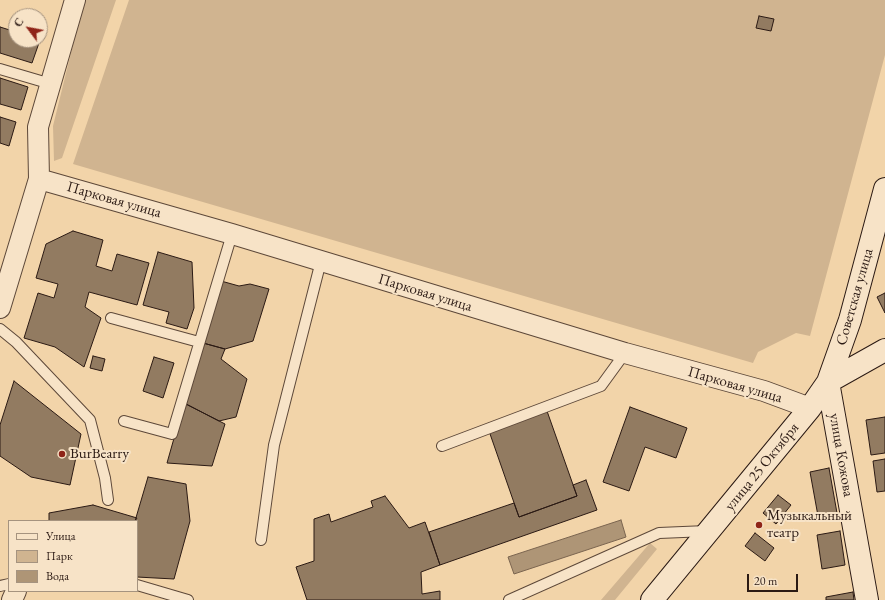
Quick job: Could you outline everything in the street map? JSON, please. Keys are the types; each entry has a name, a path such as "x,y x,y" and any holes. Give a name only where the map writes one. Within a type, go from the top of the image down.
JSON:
{"main road":[{"name":"Советская улица","path":"828,382 850,320 885,189"},
{"name":"улица 25 Октября","path":"652,600 711,531 810,408 828,382 885,350"},
{"name":"улица Кожова","path":"828,382 867,600"}],"street":[{"path":"0,308 39,179 38,127 75,0"},
{"name":"Парковая улица","path":"39,179 232,234 625,354 764,391 810,408"}],"lane":[{"path":"0,69 51,84"},
{"path":"124,421 172,434 232,234"},
{"path":"261,540 274,445 321,261"},
{"path":"110,318 199,342"},
{"path":"0,329 16,342 90,420 105,478 108,500"},
{"path":"442,446 601,386 625,354"},
{"path":"509,600 659,533 711,531"},
{"path":"138,585 188,600"}],"green space":[{"path":"84,0 116,0 62,158 54,161 53,126"},
{"path":"129,0 885,0 885,55 810,336 796,333 758,352 753,363 73,164"},
{"path":"650,543 657,549 615,600 601,600"}],"water":[{"path":"621,520 626,537 514,574 508,557"}],"building":[{"path":"759,16 774,19 771,31 756,28"},
{"path":"0,27 8,30 8,48 37,48 32,63 0,53"},
{"path":"0,78 28,87 21,110 0,104"},
{"path":"0,117 16,122 9,146 0,143"},
{"path":"73,231 103,240 96,266 112,271 117,254 149,263 137,305 89,292 85,307 101,318 84,367 55,347 24,338 38,293 54,298 58,284 36,278 46,244"},
{"path":"158,252 192,262 194,308 187,329 166,323 169,312 143,305"},
{"path":"221,281 239,286 250,284 269,289 253,341 225,349 203,343"},
{"path":"885,293 885,313 877,297"},
{"path":"203,343 225,349 221,359 247,379 236,417 219,421 184,403"},
{"path":"93,356 105,359 102,371 90,368"},
{"path":"154,357 174,363 163,398 143,391"},
{"path":"14,381 81,434 70,485 31,477 0,456 0,425"},
{"path":"184,403 225,424 212,466 167,463"},
{"path":"630,407 687,428 676,458 645,447 629,491 603,482"},
{"path":"547,411 577,496 519,517 489,431"},
{"path":"885,417 885,453 871,455 866,420"},
{"path":"885,459 885,491 877,492 873,461"},
{"path":"829,468 837,513 818,516 810,472"},
{"path":"148,477 186,484 190,521 174,579 138,577 138,520 135,520"},
{"path":"586,480 597,510 440,565 429,532 514,503 519,517 577,496 573,485"},
{"path":"778,495 791,505 776,524 763,513"},
{"path":"385,496 409,528 425,522 440,565 421,572 422,594 440,591 440,600 307,600 296,567 314,561 314,519 329,514 331,522 373,507 371,501"},
{"path":"93,505 137,518 136,520 49,520 49,513"},
{"path":"840,531 845,565 822,569 817,535"},
{"path":"755,533 774,548 765,561 745,546"},
{"path":"853,592 854,600 826,600 826,597"}],"place":[{"name":"BurBearry","path":"62,454"},
{"name":"Музыкальный театр","path":"759,525"}]}
